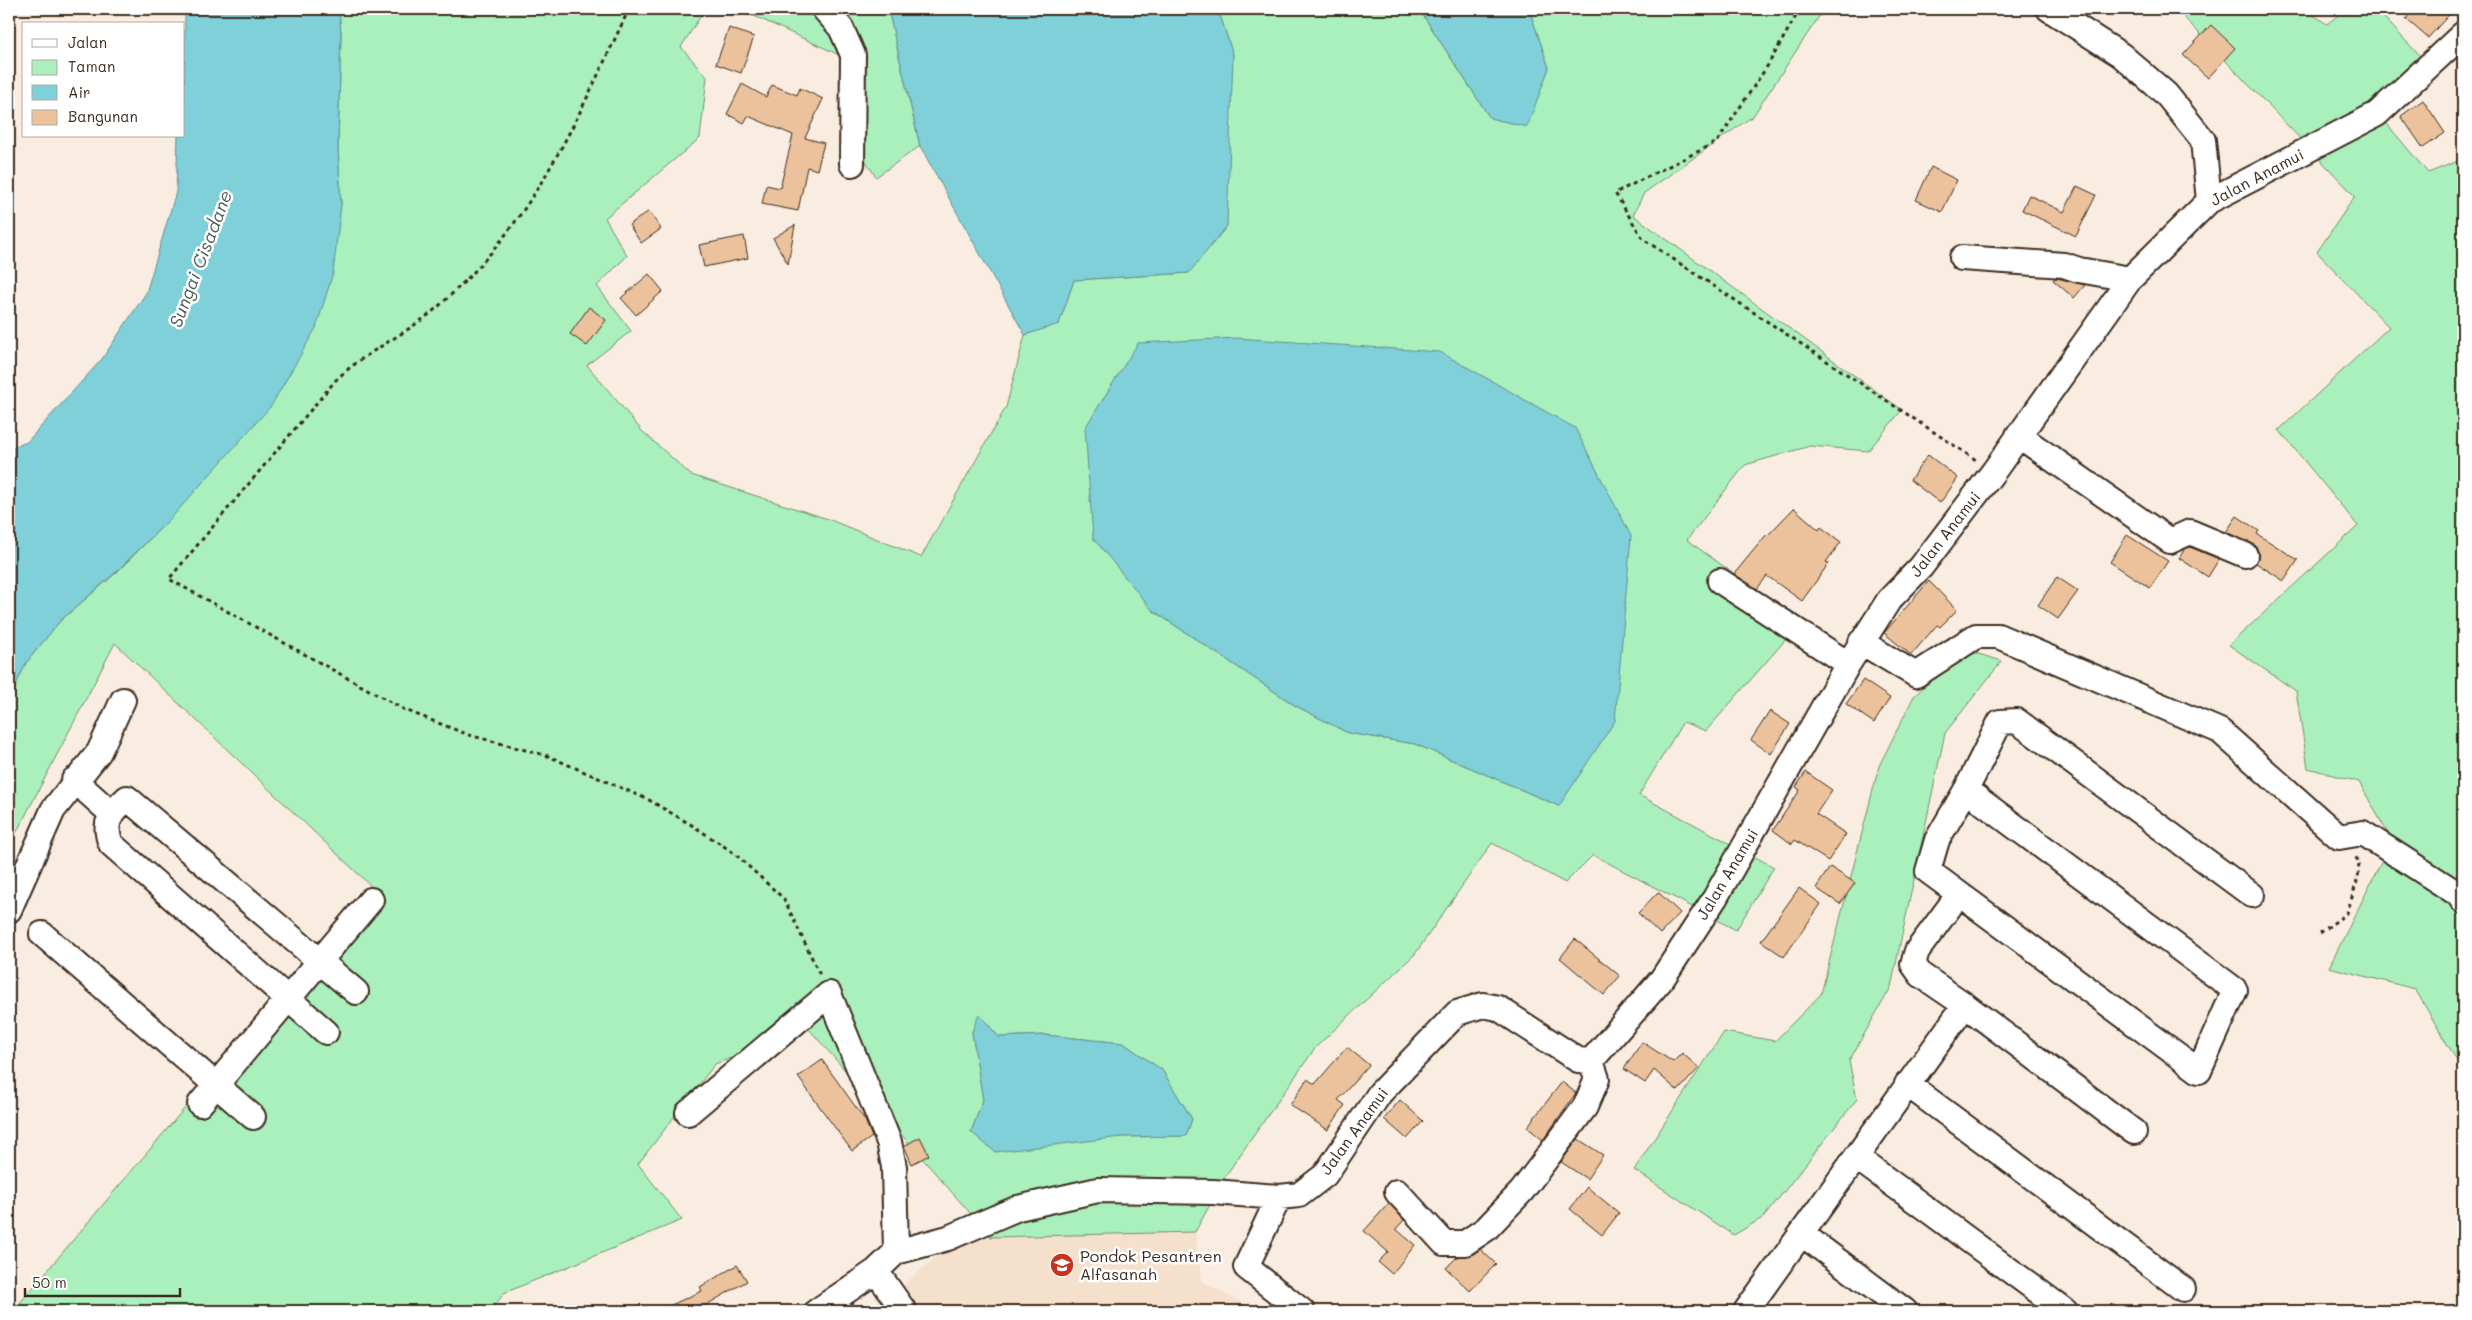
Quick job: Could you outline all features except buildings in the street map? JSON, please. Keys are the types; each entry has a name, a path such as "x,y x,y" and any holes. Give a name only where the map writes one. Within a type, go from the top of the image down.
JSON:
{"street":[{"path":"824,9 841,28 853,56 852,164"},
{"path":"2049,9 2121,55 2166,94 2203,140 2209,201"},
{"name":"Jalan Anamui","path":"817,1311 876,1271 896,1252 948,1238 1018,1208 1098,1190 1213,1192 1279,1197 1299,1195 1325,1175 1380,1093 1457,1013 1483,1006 1498,1008 1578,1060 1590,1061 1662,979 1715,898 1848,664 1889,600 1921,567 1994,472 2018,435 2130,279 2209,201 2377,114 2463,34"},
{"path":"1962,258 2064,265 2079,270 2130,279"},
{"path":"2018,435 2170,540 2190,532 2245,555"},
{"path":"1720,582 1848,664"},
{"path":"1861,642 1916,675 1976,636 1998,636 2220,731 2339,837 2363,832 2458,894 2463,901"},
{"path":"9,910 53,810 74,780 99,752 123,700"},
{"path":"1966,790 2235,990 2199,1071 1928,871 1937,840 1966,790 2000,722 2016,721 2252,895"},
{"path":"74,780 111,813"},
{"path":"326,1032 111,844 106,831 111,813 127,798 356,992"},
{"path":"1959,894 1917,951 1913,964 1921,976 1965,1005 2134,1132"},
{"path":"200,1104 371,900"},
{"path":"42,934 253,1117"},
{"path":"688,1113 829,994 889,1142 894,1168 896,1252"},
{"path":"1746,1311 1965,1005"},
{"path":"1397,1192 1444,1244 1465,1243 1486,1229 1522,1191 1585,1107 1597,1079 1590,1061"},
{"path":"1907,1084 2183,1289"},
{"path":"1856,1157 2065,1311"},
{"path":"1279,1197 1246,1267 1302,1311"},
{"path":"1802,1234 1905,1311"},
{"path":"876,1271 904,1311"}],"path":[{"path":"629,9 573,129 522,214 467,279 427,316 352,365 335,381 169,580 405,710 468,735 548,756 649,800 695,826 734,853 784,900 829,994"},
{"path":"1800,9 1768,65 1718,142 1615,193 1643,239 1994,472"},
{"path":"2320,933 2348,913 2358,878 2359,862 2339,837"}],"shaded area":[{"name":"Pondok Pesantren Alfasanah","path":"1195,1232 1202,1281 1257,1311 865,1311 898,1290 943,1250 991,1237"}],"green space":[{"path":"339,9 705,9 681,47 707,77 700,138 605,218 627,256 597,286 631,331 587,365 642,431 691,475 828,519 921,557 1006,407 1025,335 1059,323 1074,280 1189,273 1233,55 1218,9 1419,9 1490,118 1526,126 1549,68 1529,9 1824,9 1753,116 1644,193 1633,215 1902,410 1868,451 1810,446 1745,465 1687,540 1801,622 1706,731 1683,722 1639,795 1774,867 1736,930 1593,855 1565,883 1492,843 1415,954 1316,1047 1228,1172 1195,1232 991,1237 809,1029 715,1064 638,1164 682,1220 504,1293 491,1311 13,1311 372,887 115,643 9,847 9,700 26,663 60,621 116,573 172,517 341,205 338,146 341,34","holes":["1152,610 1559,806 1415,744 1348,733 1296,706","979,1015 999,1037 1045,1035 1123,1043 1162,1070 1192,1119 1186,1136 1121,1137 971,1132 983,1100 972,1032"]},
{"path":"739,9 888,9 920,146 876,177 845,129 846,58"},
{"path":"2176,9 2304,9 2327,24 2346,9 2376,9 2432,69 2377,112 2428,173 2463,159 2463,1071 2415,989 2329,967 2392,841 2359,782 2308,768 2296,691 2229,645 2358,526 2279,430 2389,327 2317,252 2355,196"},
{"path":"1965,650 2002,661 1945,733 1891,987 1849,1061 1857,1099 1764,1217 1734,1235 1634,1170 1724,1032 1775,1041 1821,994 1879,766 1914,696"}],"water":[{"name":"Sungai Cisadane","path":"185,9 339,9 341,34 338,146 341,205 333,273 316,328 271,406 172,517 115,573 60,621 26,663 9,700 9,449 27,442 102,359 146,293 176,192 178,138 185,138"},
{"path":"888,9 1218,9 1233,55 1227,226 1189,273 1074,280 1059,324 1025,335 920,146"},
{"path":"1419,9 1529,9 1549,68 1527,127 1490,118"},
{"path":"1237,338 1440,352 1575,428 1631,536 1615,721 1559,806 1415,744 1348,733 1296,706 1152,610 1093,538 1085,428 1138,343"},
{"path":"979,1014 999,1037 1045,1035 1123,1043 1162,1070 1192,1119 1186,1136 1121,1137 995,1152 971,1132 983,1100 972,1032"}],"place":[{"name":"Pondok Pesantren Alfasanah","path":"1062,1265"}]}
